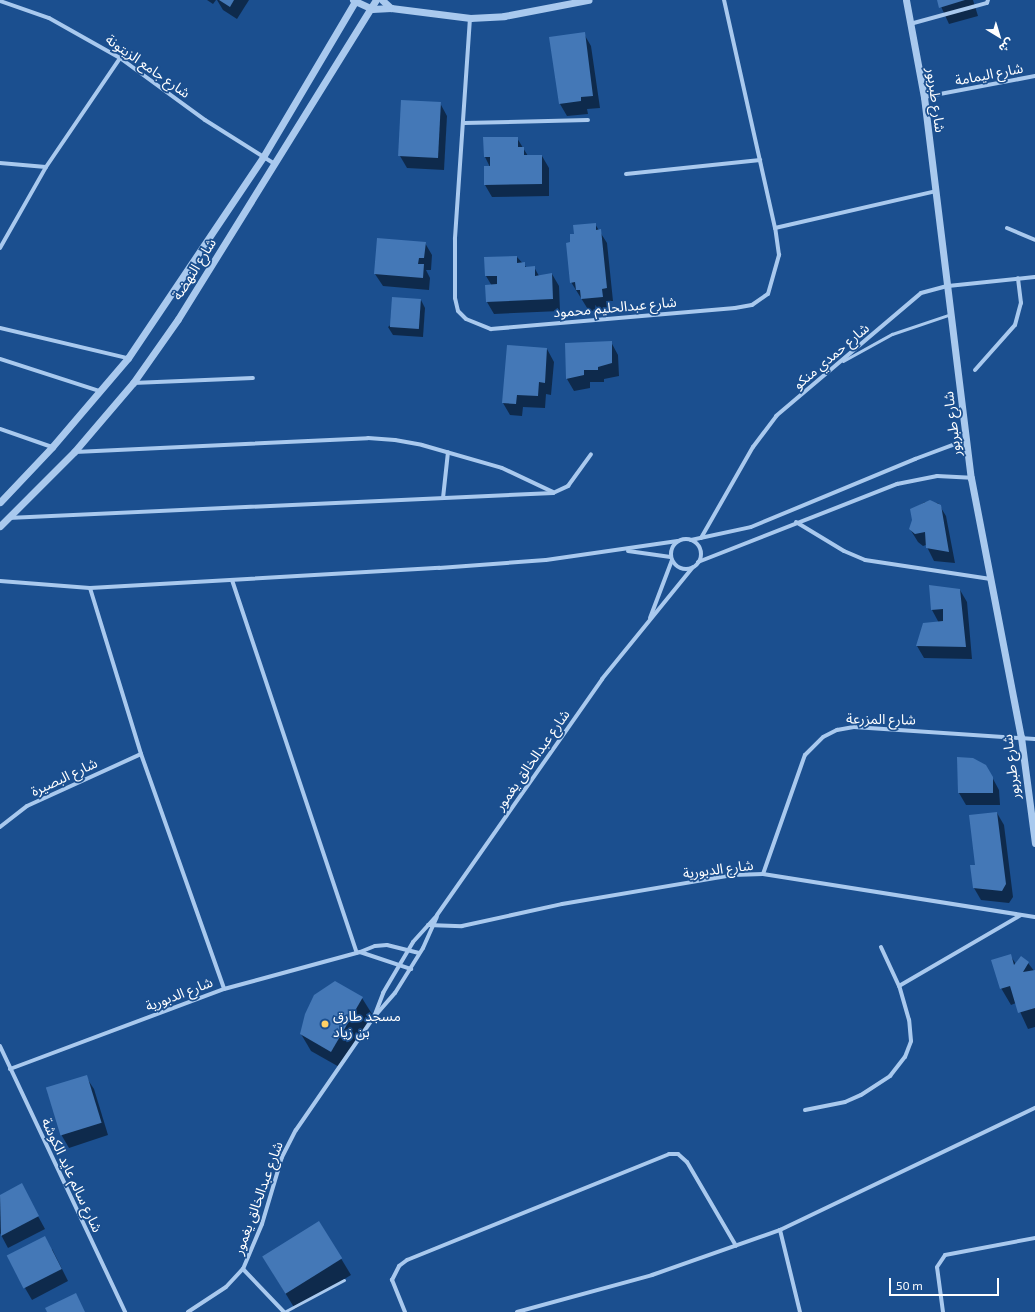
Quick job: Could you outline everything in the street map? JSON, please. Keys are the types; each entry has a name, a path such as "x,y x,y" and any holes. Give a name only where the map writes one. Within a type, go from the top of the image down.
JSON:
{"street":[{"name":"شارع النهضة","path":"2,498 52,447 128,358 263,157 355,0"},
{"path":"355,0 372,9 391,8 470,18 504,16 588,0"},
{"name":"شارع النهضة","path":"0,526 74,452 133,383 178,319 372,9 376,0"},
{"path":"382,0 391,8"},
{"name":"شارع عبدالحليم محمود","path":"470,18 455,239 454,298 458,311 466,319 491,329 752,305 762,300 772,286 779,256 775,228 724,0"},
{"name":"شارع طبربور","path":"906,0 924,97 971,478 1021,737 1035,843"},
{"path":"910,24 987,3 988,0"},
{"name":"شارع جامع الزيتونة","path":"0,1 49,18 120,58 206,120 275,164"},
{"path":"0,248 46,167 120,58"},
{"name":"شارع اليمامة","path":"924,97 1035,76"},
{"path":"464,123 588,120"},
{"path":"626,174 760,160"},
{"path":"0,163 46,167"},
{"path":"775,228 936,191"},
{"path":"1007,228 1035,240"},
{"name":"شارع حمدي منكو","path":"701,538 763,430 776,416 842,362 921,293 948,286 1035,277"},
{"path":"975,370 1015,325 1021,303 1018,278"},
{"path":"0,328 128,358"},
{"path":"0,359 100,391"},
{"path":"133,383 253,378"},
{"path":"0,429 52,447"},
{"path":"74,452 368,438 415,444 502,468 553,493"},
{"path":"0,581 90,588 546,560 626,550 691,540 751,527 915,458 967,440"},
{"path":"443,498 448,452"},
{"path":"8,518 553,493 568,486 590,454"},
{"path":"678,541 671,550 672,558 679,567 693,567 698,562 796,522 912,480 937,476 971,478"},
{"path":"796,522 844,551 865,560 991,579"},
{"path":"691,540 700,549 698,562"},
{"path":"626,550 672,558"},
{"name":"شارع عبدالخالق يغمور","path":"649,620 672,558"},
{"name":"شارع عبدالخالق يغمور","path":"374,1017 408,949 437,915 602,679 693,567"},
{"path":"232,580 359,953 411,969"},
{"path":"90,588 141,754 224,989"},
{"name":"شارع المزرعة","path":"763,874 805,755 823,737 837,730 854,727 1035,739"},
{"name":"شارع البصيرة","path":"0,827 27,806 141,754"},
{"name":"شارع الدبورية","path":"428,925 434,927 462,926 562,904 710,879 763,874 1035,917"},
{"name":"شارع عبدالخالق يغمور","path":"188,1312 226,1287 243,1269 262,1224 282,1157 296,1130 374,1017 395,993 411,969 434,927 437,915"},
{"path":"899,986 1021,915"},
{"name":"شارع الدبورية","path":"10,1069 224,989 359,953 369,948 387,945 408,949 419,953"},
{"path":"805,1110 845,1102 861,1095 890,1076 905,1058 911,1041 909,1020 899,986 881,947"},
{"name":"شارع سالم عايد الكوشة","path":"0,1046 125,1312"},
{"path":"517,1312 652,1275 780,1230 1035,1108"},
{"path":"405,1312 392,1280 399,1266 407,1260 669,1154 678,1154 687,1162 736,1246"},
{"path":"780,1230 800,1312"},
{"path":"943,1312 937,1267 944,1255 1035,1238"},
{"path":"243,1269 284,1312"}],"lane":[{"path":"842,362 892,334 951,314"},
{"path":"284,1312 344,1280"}],"building":[{"path":"219,0 234,0 230,7"},
{"path":"937,0 965,0 939,8"},
{"path":"585,32 593,96 581,97 581,101 559,104 549,37"},
{"path":"401,100 441,102 438,158 398,156"},
{"path":"483,137 518,137 518,147 524,147 524,155 542,155 542,184 484,185 484,166 490,166 490,157 484,157"},
{"path":"596,223 596,230 601,229 607,288 602,289 603,297 581,299 580,290 576,290 575,282 570,283 566,243 570,242 570,234 574,234 573,225"},
{"path":"377,238 426,242 424,258 419,258 418,264 424,264 423,278 374,274"},
{"path":"517,256 517,263 525,262 525,267 535,266 535,276 552,273 553,299 486,302 485,285 497,284 497,276 485,276 484,257"},
{"path":"392,297 421,299 419,329 390,327"},
{"path":"612,341 612,363 598,367 598,370 584,370 584,375 566,379 565,343"},
{"path":"507,345 547,348 545,383 539,382 538,396 517,395 516,404 502,403"},
{"path":"930,500 941,505 949,552 926,548 925,532 915,534 909,529 912,520 910,509"},
{"path":"929,585 960,589 966,647 916,646 923,623 943,621 943,609 931,610"},
{"path":"957,757 973,758 986,765 993,777 993,793 958,793"},
{"path":"997,812 1006,884 1002,891 973,888 970,865 975,865 969,815"},
{"path":"1011,954 1014,965 1021,956 1029,962 1023,972 1035,970 1035,1008 1018,1013 1010,986 1000,989 991,960"},
{"name":"مسجد طارق بن زياد","path":"335,981 363,997 331,1052 300,1034 305,1014 314,995"},
{"path":"87,1075 102,1123 60,1135 46,1088"},
{"path":"22,1183 39,1216 1,1236 0,1195"},
{"path":"319,1221 342,1258 285,1294 262,1257"},
{"path":"45,1236 62,1269 23,1288 7,1256"},
{"path":"76,1293 85,1312 47,1312 45,1308"}],"place":[{"name":"مسجد طارق بن زياد","path":"325,1024"}]}
